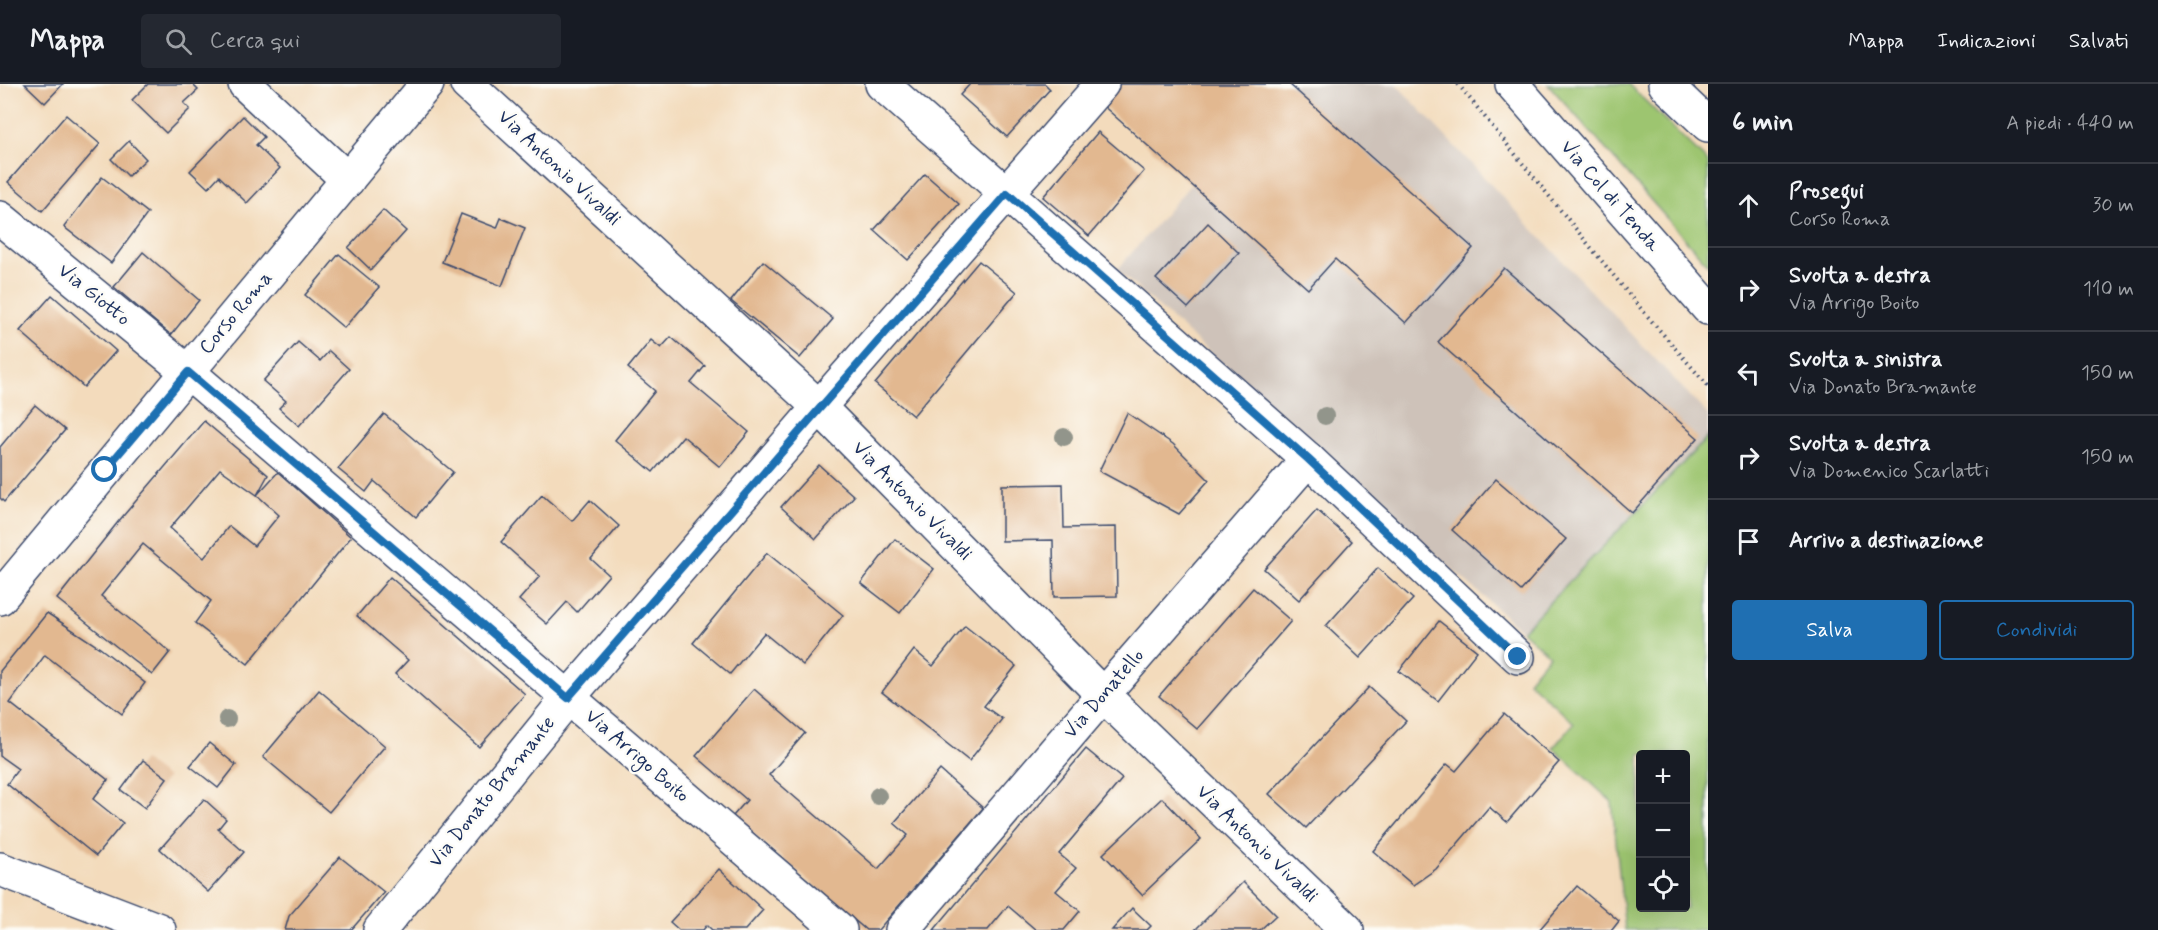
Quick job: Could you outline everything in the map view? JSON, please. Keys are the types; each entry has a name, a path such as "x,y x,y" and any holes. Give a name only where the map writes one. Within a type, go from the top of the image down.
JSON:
{"street":[{"path":"245,84 348,180"},
{"name":"Corso Roma","path":"0,598 427,84"},
{"name":"Via Antonio Vivaldi","path":"467,84 819,407 1102,695 1347,930"},
{"path":"882,84 1308,459 1518,657"},
{"name":"Via Donato Bramante","path":"380,930 568,698 1102,84"},
{"name":"Via Col di Tenda","path":"1512,84 1708,308"},
{"path":"1665,84 1704,111"},
{"name":"Via Giotto","path":"0,218 188,372"},
{"name":"Via Arrigo Boito","path":"188,372 840,930"},
{"name":"Via Donatello","path":"902,930 1102,695 1308,459"},
{"path":"0,869 159,930"}],"path":[{"path":"1458,84 1629,294 1708,386"}],"shaded area":[{"path":"1116,84 1396,84 1708,415 1708,437 1522,631 1117,270 1191,184"}],"green space":[{"path":"1548,84 1628,84 1708,162 1708,265"},
{"path":"1708,437 1708,930 1625,930 1612,802 1553,748 1574,723 1528,681 1549,655 1522,631"}],"building":[{"path":"25,84 63,84 45,103"},
{"path":"148,84 192,84 198,90 184,103 190,109 166,133 132,100"},
{"path":"970,84 1045,84 1050,89 1007,137 960,95"},
{"path":"1116,84 1289,84 1473,248 1406,323 1335,259 1308,289 1100,103"},
{"path":"66,115 100,144 42,211 8,182"},
{"path":"243,116 264,137 256,145 280,168 247,203 219,176 208,188 190,171"},
{"path":"1098,132 1144,171 1089,236 1043,197"},
{"path":"129,141 146,159 128,176 111,159"},
{"path":"925,174 959,204 908,260 874,230"},
{"path":"102,177 148,213 111,263 64,227"},
{"path":"383,210 406,231 371,270 348,248"},
{"path":"461,214 497,228 501,218 525,228 502,286 442,262"},
{"path":"1208,223 1239,253 1188,308 1156,279"},
{"path":"143,252 199,300 171,335 114,287"},
{"path":"339,254 379,287 344,328 305,295"},
{"path":"763,261 833,319 800,358 731,301"},
{"path":"979,261 1017,292 913,416 875,384"},
{"path":"1504,268 1698,438 1632,513 1438,342"},
{"path":"52,295 116,351 84,387 20,331"},
{"path":"671,337 705,366 691,383 749,432 720,467 683,436 653,472 615,440 655,391 628,368 651,340 661,348"},
{"path":"298,342 320,361 329,351 349,369 299,426 279,408 286,401 263,381"},
{"path":"35,405 65,430 4,502 0,498 0,447"},
{"path":"1127,413 1173,444 1209,480 1179,514 1099,471"},
{"path":"384,414 453,472 416,517 374,481 366,492 338,469"},
{"path":"204,421 268,475 257,495 278,472 351,537 248,664 195,623 211,601 143,544 101,596 170,652 152,675 57,599 118,522","holes":["220,469 257,495 279,515 254,546 229,526 204,558 170,528"]},
{"path":"819,465 854,496 816,539 781,507"},
{"path":"1496,479 1566,539 1521,591 1452,530"},
{"path":"1063,484 1064,528 1116,527 1117,596 1054,597 1053,540 1002,541 1002,485"},
{"path":"542,495 572,521 590,500 619,526 591,559 609,575 577,612 567,602 547,624 519,600 540,576 501,542"},
{"path":"1317,510 1352,541 1299,600 1264,569"},
{"path":"895,539 934,569 900,613 861,583"},
{"path":"767,553 843,615 803,665 764,633 730,674 693,643"},
{"path":"1378,568 1413,599 1360,658 1326,626"},
{"path":"390,577 525,694 479,747 395,674 408,660 357,616"},
{"path":"1253,588 1291,621 1197,729 1159,696"},
{"path":"47,613 100,648 145,683 122,714 45,655 10,703 108,780 93,799 123,823 96,856 7,784 18,769 0,756 0,671"},
{"path":"1439,621 1477,651 1438,701 1399,671"},
{"path":"965,626 1016,666 984,706 1002,719 969,761 882,692 914,650 933,666"},
{"path":"1369,687 1406,721 1306,828 1269,794"},
{"path":"754,689 805,733 769,775 878,869 908,835 894,823 940,770 983,808 878,930 866,930 733,816 747,800 696,756"},
{"path":"319,690 385,746 329,812 263,757"},
{"path":"1504,714 1559,762 1507,822 1489,807 1436,869 1413,885 1373,851 1447,764 1456,771"},
{"path":"209,743 236,765 218,788 190,766"},
{"path":"1086,749 1122,779 1059,854 1076,868 1056,891 1080,911 1064,930 1036,930 1008,906 988,930 934,930"},
{"path":"143,760 167,778 145,808 121,790"},
{"path":"1162,798 1201,839 1142,895 1103,854"},
{"path":"204,799 226,819 218,829 244,852 208,892 160,849"},
{"path":"340,857 384,892 351,930 285,930 289,916"},
{"path":"719,869 763,910 745,930 712,930 707,925 703,930 679,930 670,922"},
{"path":"1243,882 1276,915 1260,930 1195,930"},
{"path":"1577,886 1619,921 1612,930 1539,930"},
{"path":"1132,908 1151,926 1147,930 1112,930"}],"route":[{"path":"105,470 188,372 568,698 1007,193 1308,459 1518,657"}]}
